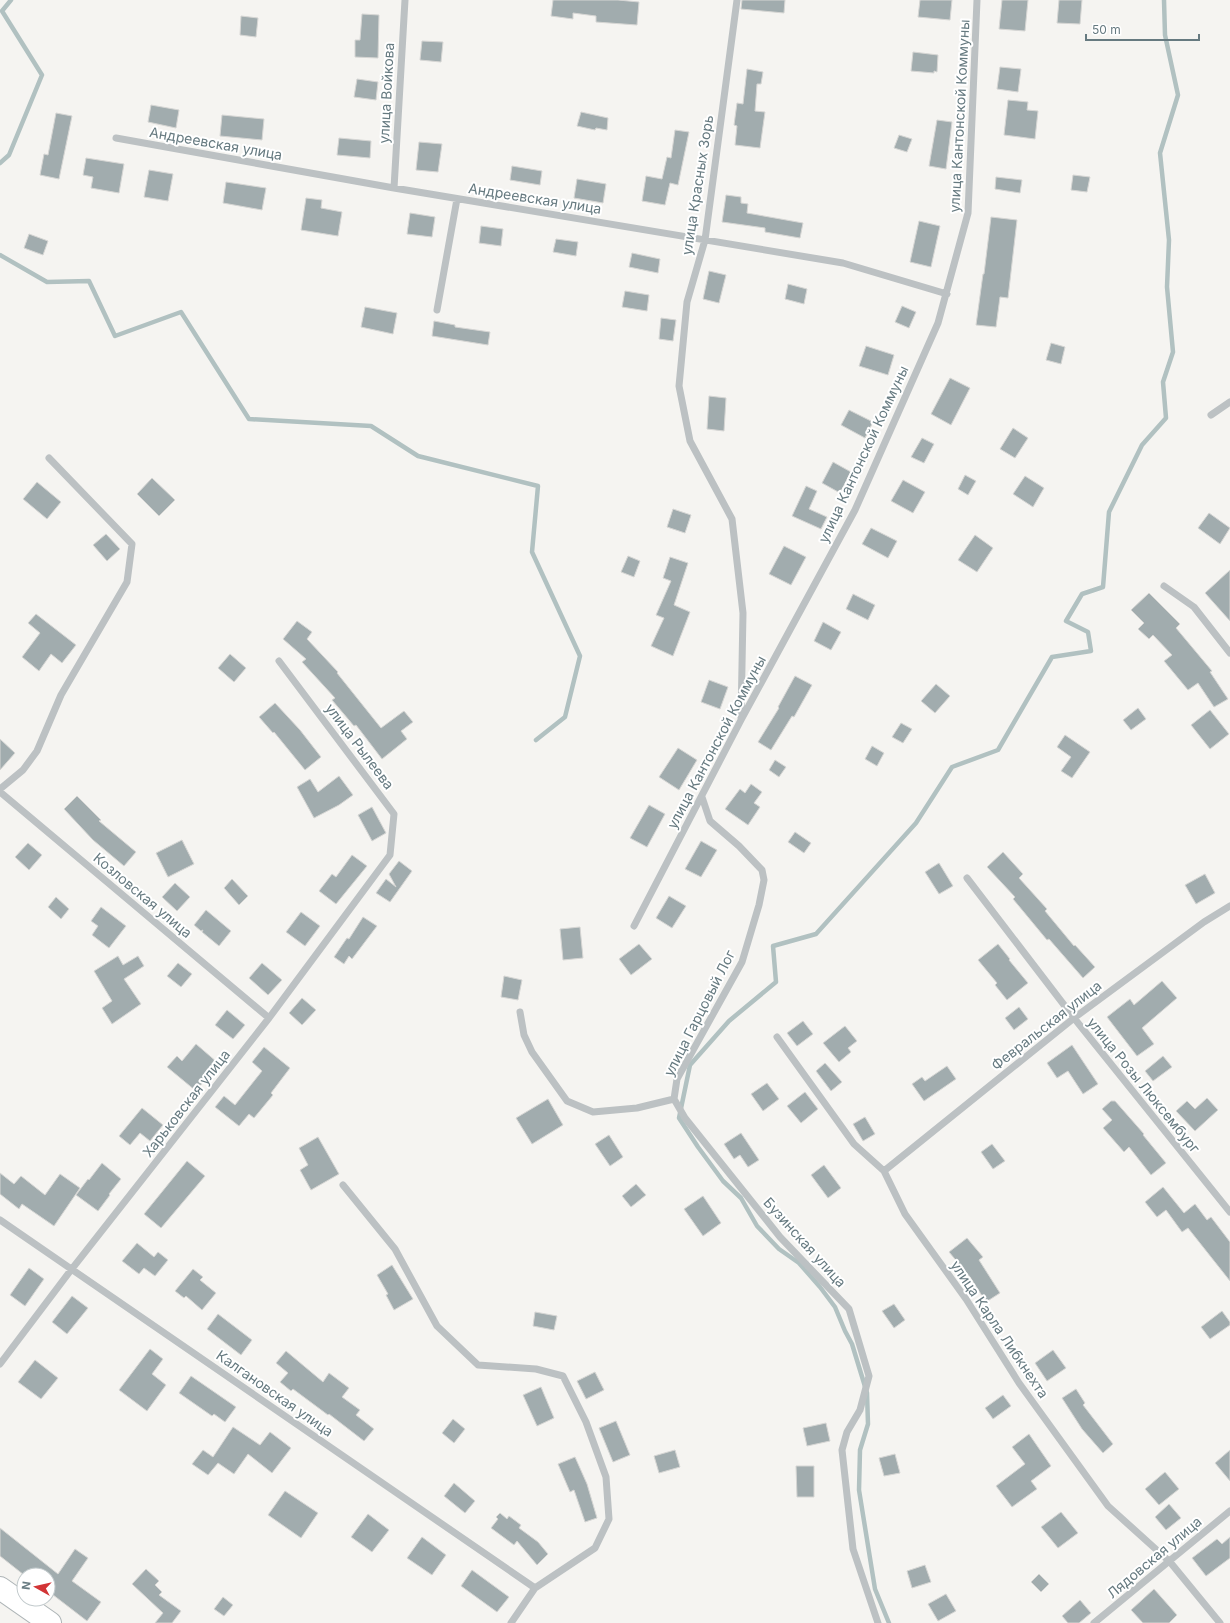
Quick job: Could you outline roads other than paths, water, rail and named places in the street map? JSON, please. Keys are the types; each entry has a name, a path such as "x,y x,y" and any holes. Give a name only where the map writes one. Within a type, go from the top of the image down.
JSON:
{"main road":[{"path":"0,1588 50,1623"}],"street":[{"name":"улица Войкова","path":"394,188 405,0"},
{"name":"улица Красных Зорь","path":"737,0 705,240 687,302 679,386 690,441 732,519 743,613 741,720"},
{"name":"улица Кантонской Коммуны","path":"634,926 741,720 854,510 938,323 968,213 977,0"},
{"name":"Андреевская улица","path":"116,138 394,188 843,263 947,294"},
{"path":"437,310 457,198"},
{"path":"1211,415 1230,402"},
{"path":"0,789 23,770 37,751 61,695 127,582 132,544 49,458"},
{"path":"1164,586 1194,607 1230,654"},
{"name":"улица Рылеева","path":"279,661 394,814 390,856"},
{"name":"Козловская улица","path":"0,792 269,1018"},
{"name":"улица Гарцовый Лог","path":"674,1100 677,1079 742,962 759,905 764,880 762,870 740,846 710,821 702,797"},
{"name":"Харьковская улица","path":"0,1364 71,1270 269,1018 390,856"},
{"name":"улица Розы Люксембург","path":"967,878 1074,1018 1230,1212"},
{"name":"Февральская улица","path":"884,1171 1074,1018 1204,922 1230,906"},
{"path":"520,1012 524,1035 532,1052 567,1101 593,1112 637,1108 674,1100"},
{"name":"улица Карла Либкнехта","path":"777,1037 854,1144 884,1171 905,1214 966,1299 1019,1383 1108,1506 1170,1562 1220,1623"},
{"name":"Бузинская улица","path":"674,1100 685,1118 780,1237 849,1309 869,1376 860,1410 847,1432 842,1450 853,1549 878,1623"},
{"path":"342,1185 395,1249 437,1326 478,1364 536,1369 563,1376 586,1422 606,1477 609,1519 595,1548 535,1588 511,1623"},
{"name":"Калгановская улица","path":"0,1220 535,1588"},
{"name":"Лядовская улица","path":"1094,1623 1170,1562 1230,1511"}],"waterway":[{"path":"0,163 9,155 42,75 2,11 11,0"},
{"path":"889,1623 875,1589 859,1490 860,1450 868,1424 867,1393 852,1344 835,1307 820,1287 799,1263 779,1249 757,1226 741,1198 723,1181 679,1118 690,1065 729,1021 776,982 773,946 816,934 916,823 952,767 998,750 1052,657 1091,651 1088,632 1066,621 1082,594 1103,587 1109,512 1142,445 1166,418 1163,382 1173,352 1167,287 1169,240 1160,153 1178,95 1165,35 1164,0"},
{"path":"0,255 47,282 89,281 115,336 181,312 249,419 371,426 418,456 538,486 532,552 580,656 565,717 536,740"}]}
